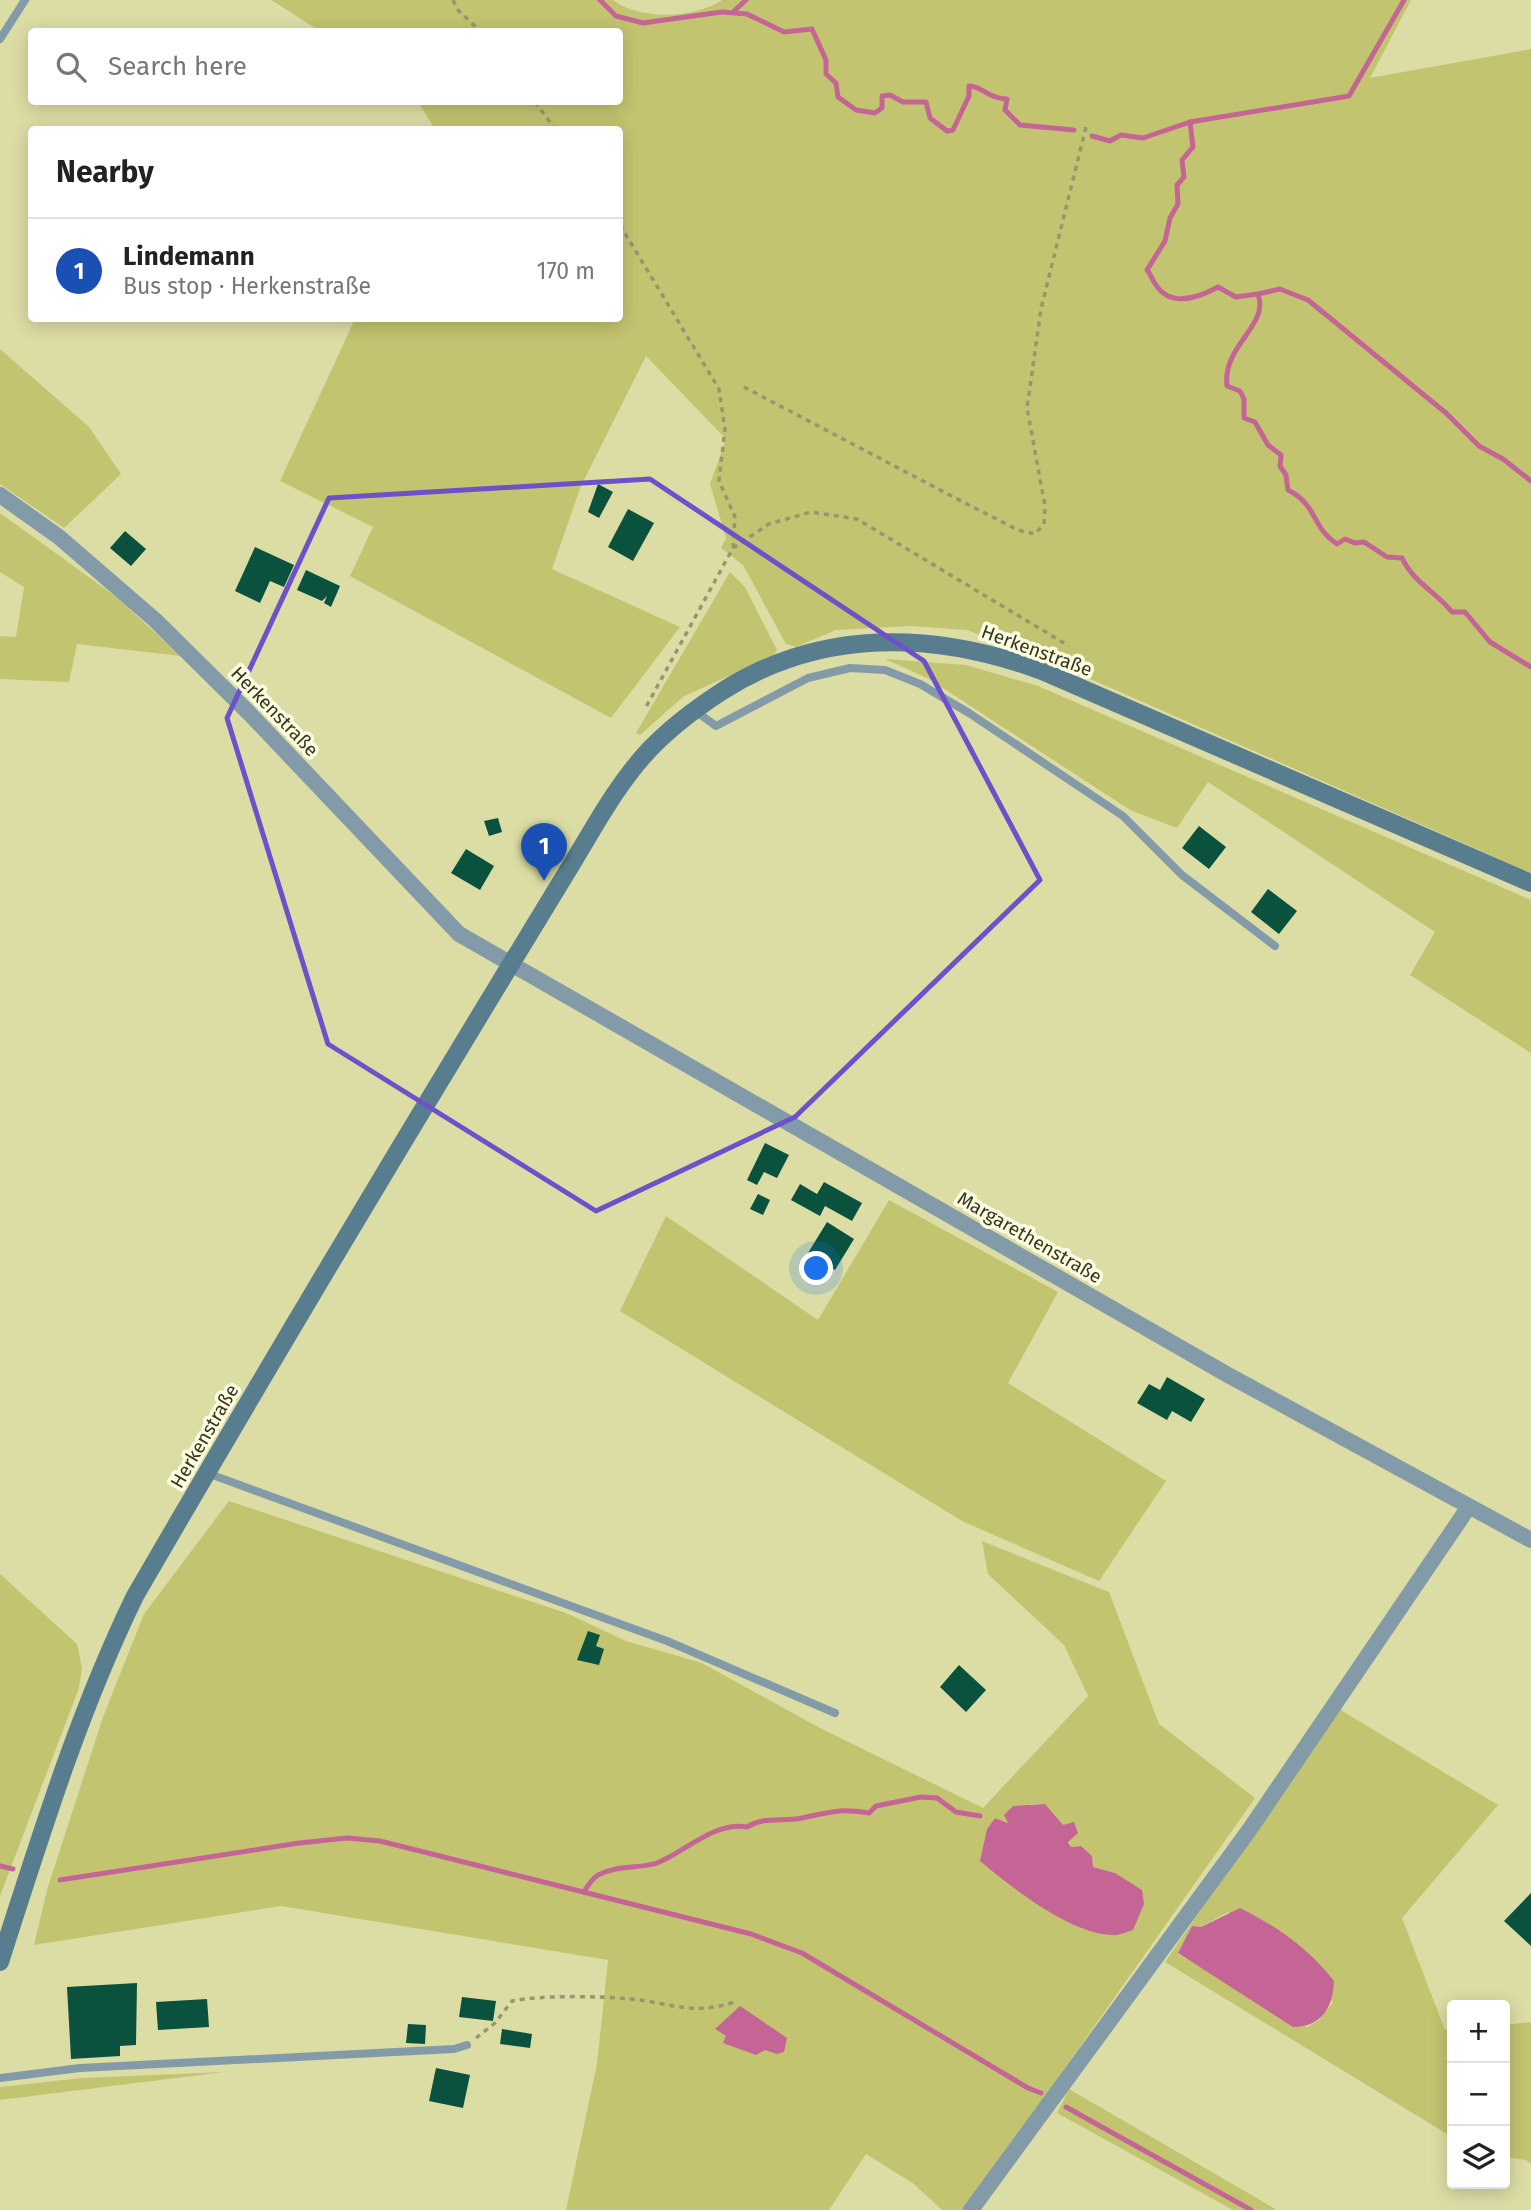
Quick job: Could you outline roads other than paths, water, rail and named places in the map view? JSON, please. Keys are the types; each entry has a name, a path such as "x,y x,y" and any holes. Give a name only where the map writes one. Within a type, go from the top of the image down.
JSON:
{"main road":[{"name":"Herkenstraße","path":"0,1962 67,1760 105,1657 135,1596 206,1473 620,786 649,751 694,710 754,674 800,656 843,646 899,641 967,647 1042,671 1531,883"}],"street":[{"name":"Herkenstraße","path":"0,495 59,537 155,620 250,714 460,934 511,964"},
{"name":"Margarethenstraße","path":"511,964 1228,1375 1531,1541"},
{"path":"971,2210 1250,1829 1468,1508"}],"lane":[{"path":"0,39 25,0"},
{"path":"694,710 716,726 808,678 850,668 885,670 920,684 969,713 1123,816 1182,875 1275,946"},
{"path":"206,1473 667,1641 835,1713"},
{"path":"0,2078 80,2068 454,2049 467,2045"}],"waterway":[{"path":"600,0 616,16 643,23 722,12 747,14 784,32 812,29 826,60 826,74 836,83 838,97 856,110 875,113 882,108 882,96 890,95 903,102 926,102 930,118 947,131 953,130 969,96 969,86 979,88 994,97 1007,99 1005,110 1020,125 1074,130"},
{"path":"733,12 746,0"},
{"path":"1190,122 1349,96 1404,0"},
{"path":"1092,136 1110,141 1121,135 1143,138 1190,122 1193,147 1182,160 1184,177 1177,185 1178,204 1170,218 1165,241 1147,270 1155,283 1162,292 1177,299 1202,295 1218,287 1236,297 1258,294 1258,316 1231,359 1227,386 1240,391 1244,399 1244,418 1255,422 1268,445 1281,455 1280,466 1286,475 1288,490 1305,502 1323,530 1337,544 1345,539 1355,543 1364,542 1387,557 1402,558 1412,574 1452,612 1465,612 1490,642 1531,667"},
{"path":"1258,294 1280,289 1308,300 1446,413 1479,446 1503,459 1531,481"},
{"path":"584,1892 598,1875 614,1869 657,1863 712,1833 735,1826 747,1827 760,1822 835,1811 869,1813 876,1806 921,1797 937,1798 956,1812 980,1816"},
{"path":"60,1880 299,1843 347,1838 380,1841 751,1934 802,1953 1028,2088 1041,2093"},
{"path":"0,1866 13,1869"},
{"path":"1066,2107 1251,2210"}],"place":[{"name":"Lindemann","path":"544,881"}]}
